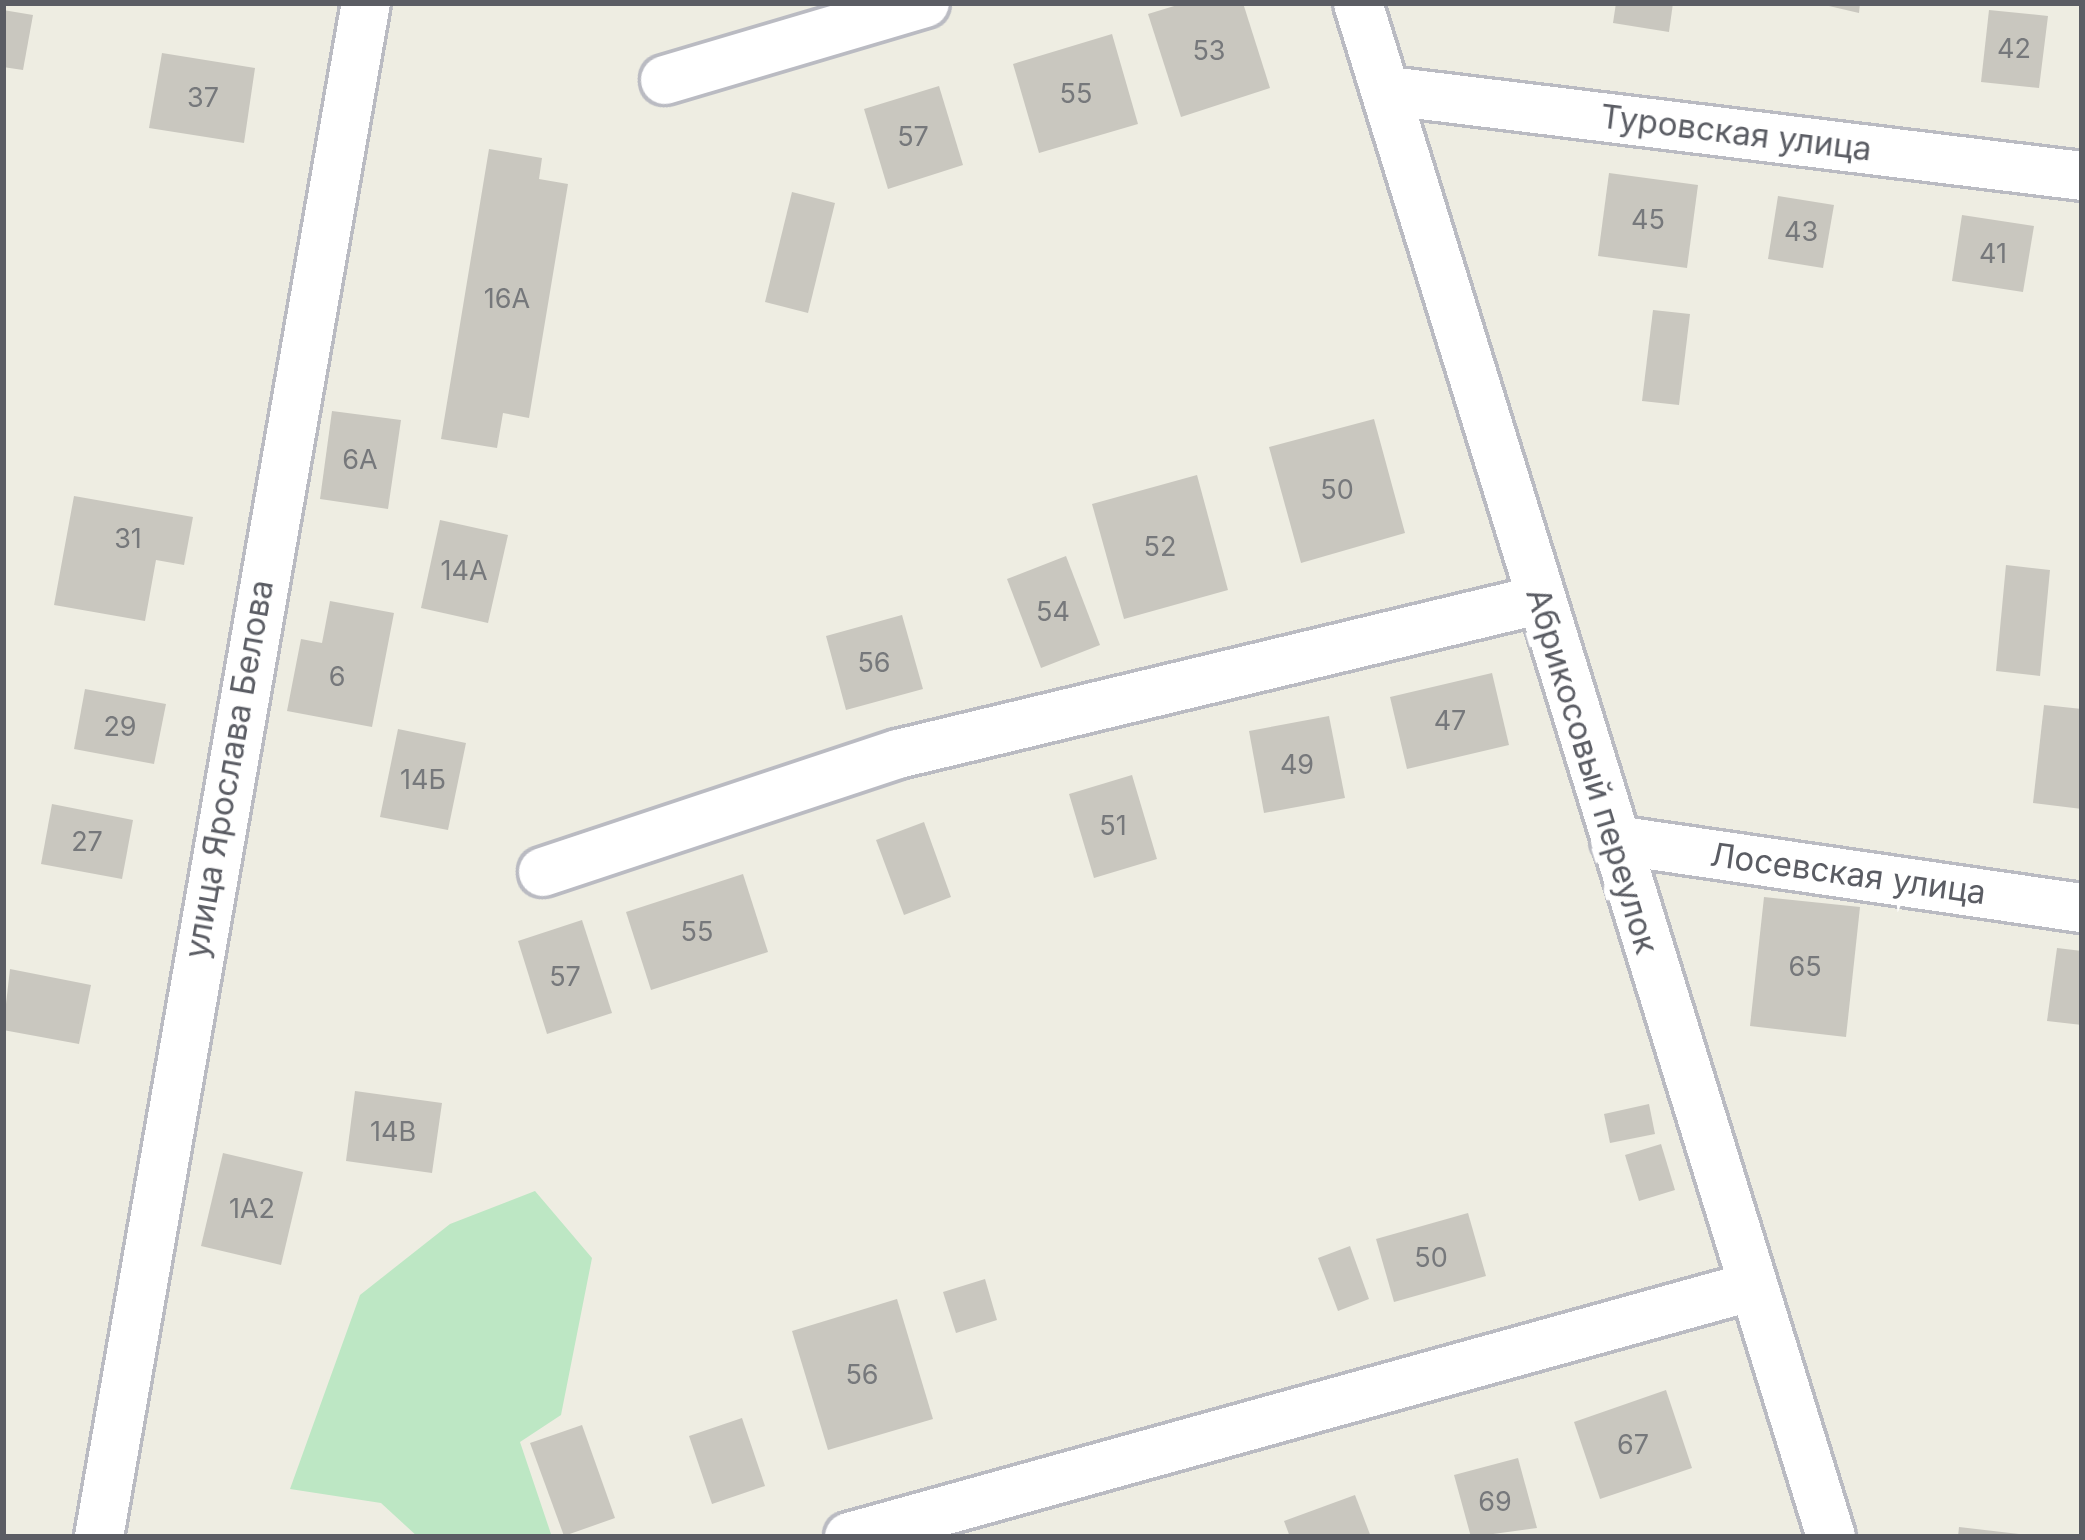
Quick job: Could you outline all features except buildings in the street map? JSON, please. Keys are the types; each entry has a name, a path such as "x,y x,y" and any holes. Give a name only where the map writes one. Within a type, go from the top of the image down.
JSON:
{"street":[{"name":"улица Ярослава Белова","path":"99,1537 366,3"},
{"path":"665,80 925,3"},
{"name":"Абрикосовый переулок","path":"1358,3 1389,91 1538,600 1831,1537"},
{"name":"Туровская улица","path":"1389,91 2082,176"},
{"path":"543,872 898,754 1538,600"},
{"name":"Лосевская улица","path":"1615,840 2082,908"},
{"path":"849,1537 1750,1287"}],"green space":[{"path":"535,1191 592,1258 561,1415 520,1442 552,1537 418,1537 381,1503 290,1489 360,1295 450,1224"}]}
